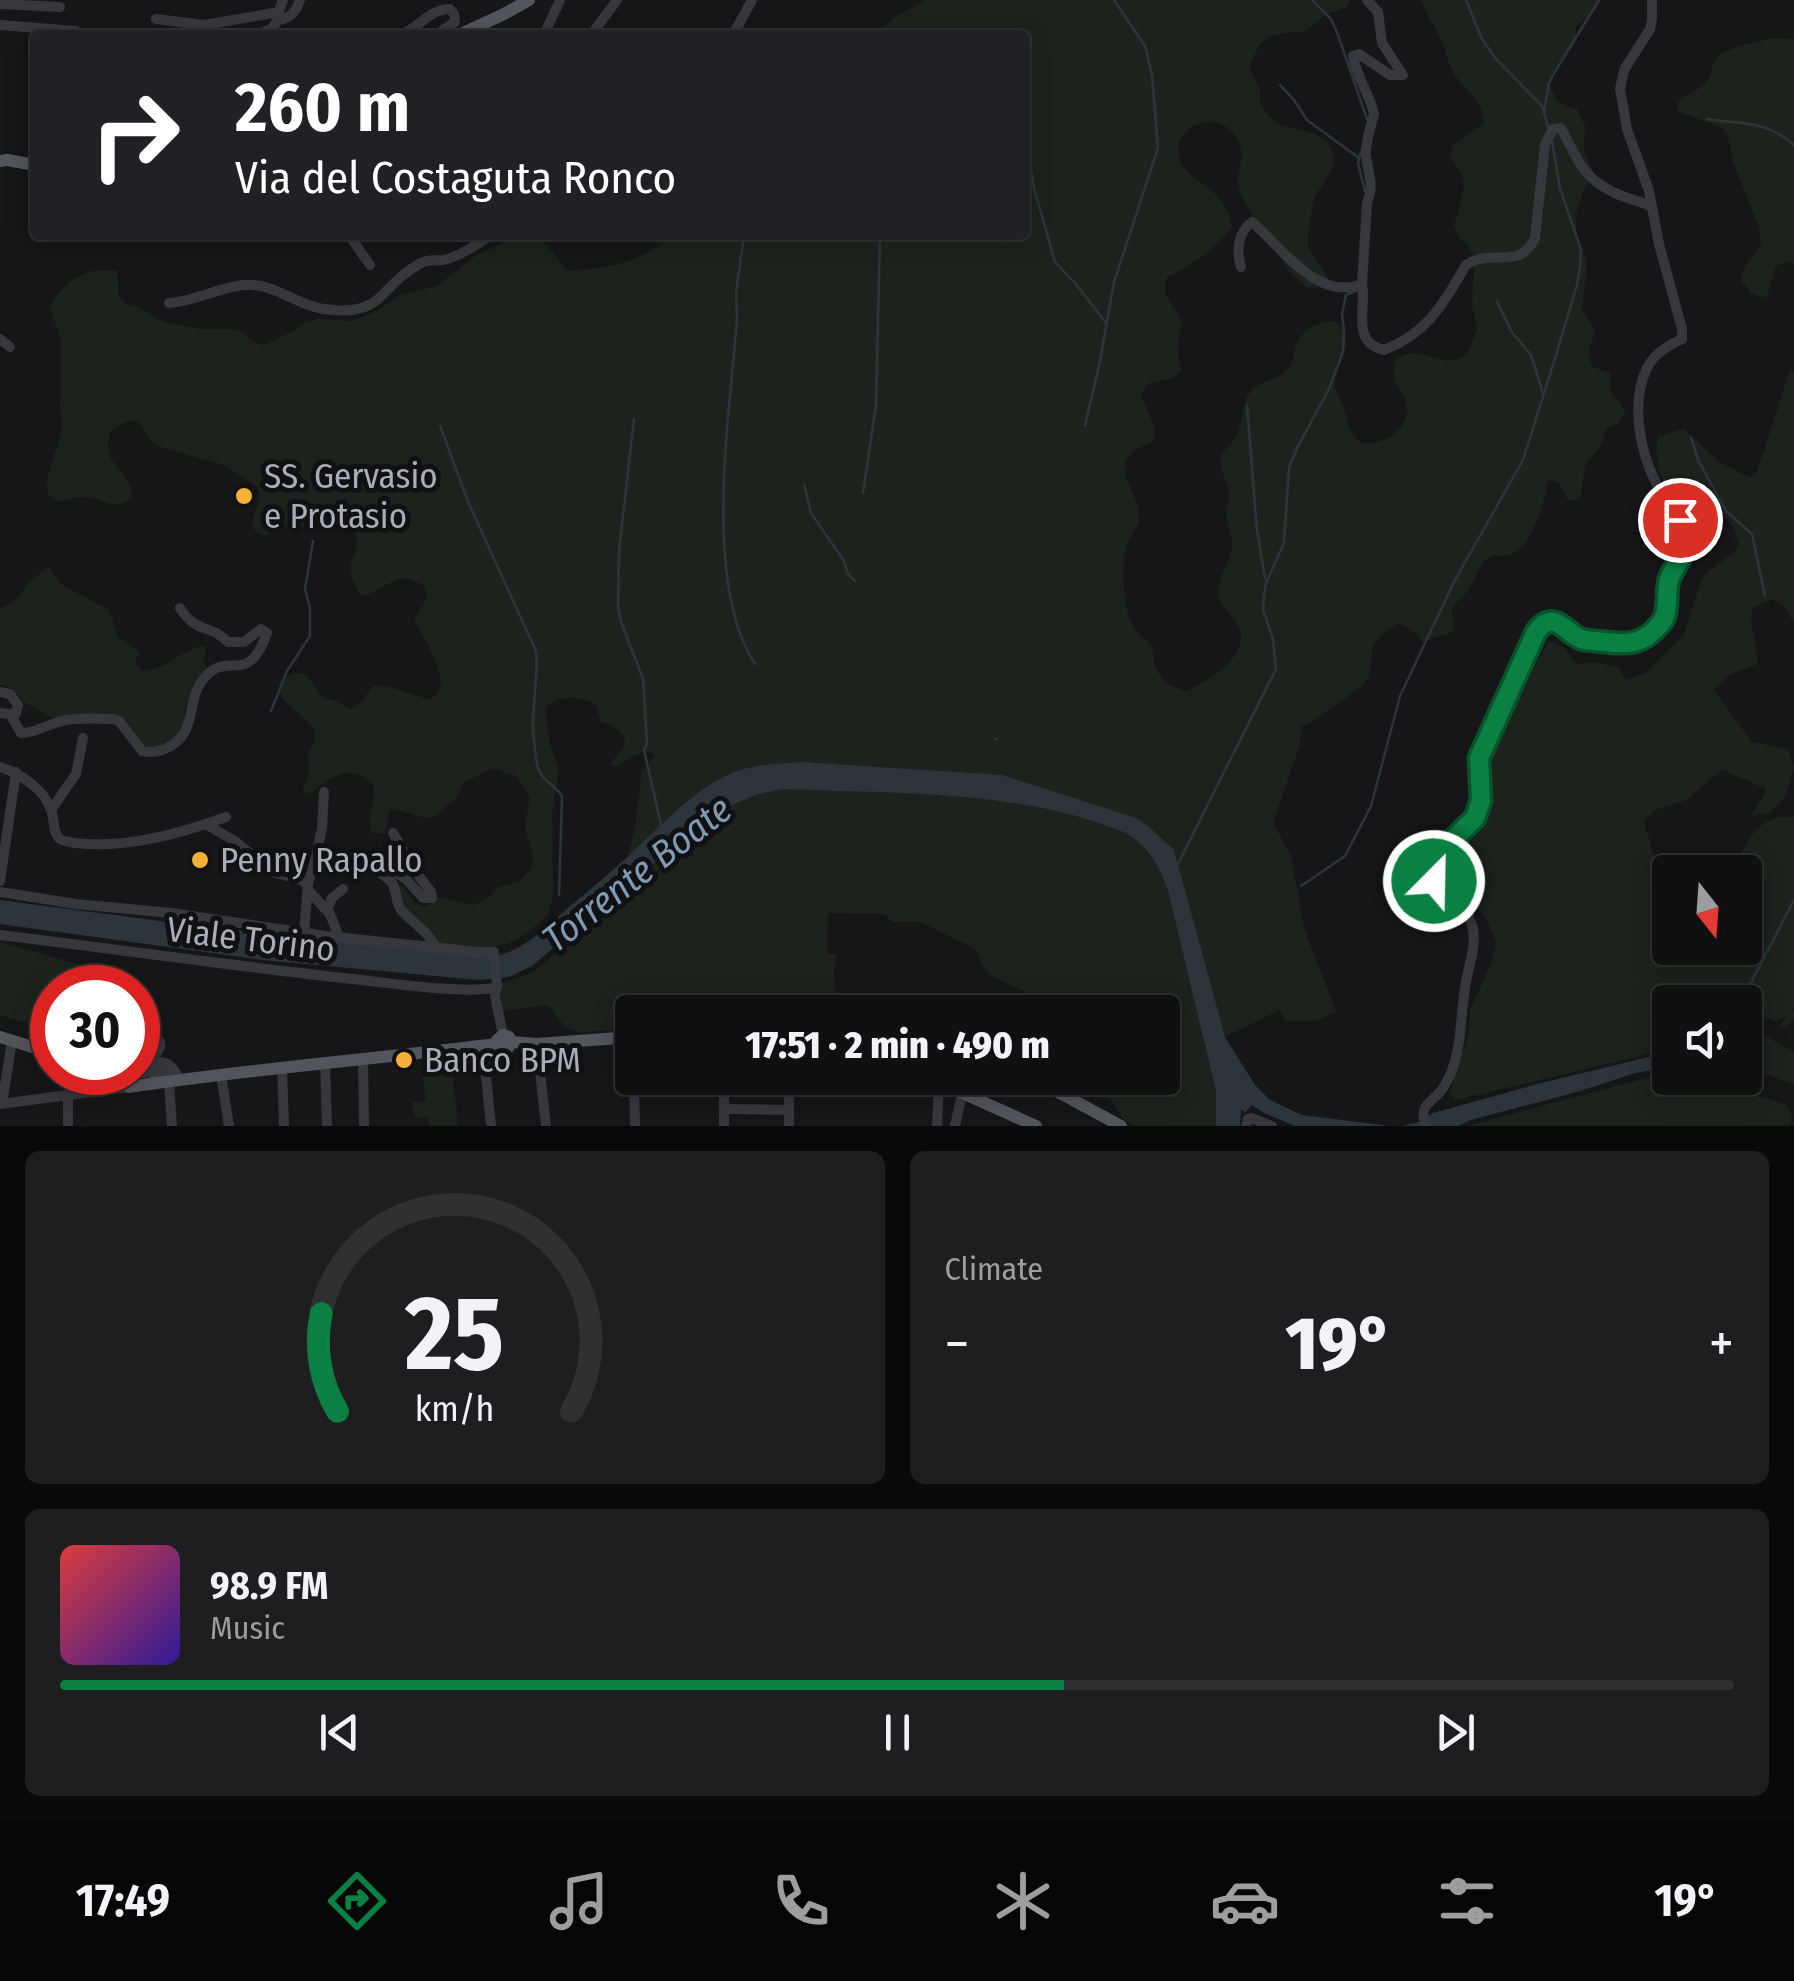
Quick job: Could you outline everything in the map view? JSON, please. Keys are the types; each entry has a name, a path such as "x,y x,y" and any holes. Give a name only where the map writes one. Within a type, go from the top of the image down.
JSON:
{"main road":[{"path":"470,30 528,0"},
{"path":"0,161 30,164"},
{"path":"6,1039 30,1046"},
{"path":"160,1078 221,1076 498,1042 615,1039"},
{"path":"964,1095 1036,1126"},
{"path":"1064,1095 1121,1126"}],"street":[{"path":"271,30 276,26 283,0"},
{"path":"156,19 204,26 272,13 286,19 296,11 300,0"},
{"path":"546,30 560,0"},
{"path":"595,30 617,0"},
{"path":"736,30 752,0"},
{"path":"1367,0 1378,12 1382,43 1404,75 1390,75 1360,54 1353,56 1362,87 1374,108 1365,152 1372,193 1367,203 1360,322 1370,344 1384,350 1409,338 1436,316 1471,261 1524,254 1535,238 1545,144 1556,128 1561,128 1572,154 1589,176 1613,192 1652,207"},
{"path":"1424,1121 1423,1111 1442,1090 1457,1053 1473,940 1467,914 1434,881 1432,860 1475,818 1481,801 1479,758 1536,632 1542,624 1552,621 1580,638 1627,645 1638,642 1663,621 1668,583 1685,552 1686,534 1658,486 1639,430 1638,410 1648,368 1661,352 1682,339 1620,89 1624,70 1650,30 1652,0"},
{"path":"0,4 60,7 64,11 38,14 42,24 37,28"},
{"path":"409,30 443,8 450,9 454,22 443,30"},
{"path":"0,25 63,30"},
{"path":"1241,267 1238,244 1252,222 1310,276 1344,289 1362,285"},
{"path":"352,240 370,265"},
{"path":"168,303 244,285 268,286 318,308 363,309 425,261 444,260 484,240"},
{"path":"0,339 10,347"},
{"path":"5,713 21,733 70,719 113,719 142,751 152,753 172,746 186,732 198,685 218,667 250,662 266,633 260,629 244,642 228,642 217,632 193,624 180,608"},
{"path":"0,692 10,694 18,705 16,712 5,713"},
{"path":"51,810 76,774 83,738"},
{"path":"140,765 142,751"},
{"path":"0,767 16,772 32,784 51,810 61,841 90,845 156,837 226,817"},
{"path":"0,881 16,772"},
{"path":"304,933 305,884 320,841 324,792"},
{"path":"205,824 272,872 305,884 327,910 339,937"},
{"path":"393,833 432,898 423,898 406,879 381,863 376,870 391,880 398,905 419,924 436,948"},
{"path":"327,910 332,898 343,889"},
{"path":"0,892 304,933 494,952 498,1042 491,1126"},
{"path":"216,920 219,907"},
{"name":"Viale Torino","path":"0,935 360,980 496,987"},
{"path":"6,1039 1,1104 75,1095"},
{"path":"536,1044 546,1126"},
{"path":"363,1058 364,1126"},
{"path":"160,1060 169,1064 172,1126"},
{"path":"325,1062 327,1126"},
{"path":"282,1067 284,1126"},
{"path":"221,1076 228,1126"},
{"path":"634,1095 635,1126"},
{"path":"724,1095 724,1126"},
{"path":"789,1095 789,1126"},
{"path":"935,1095 937,1126"},
{"path":"955,1126 962,1095"},
{"path":"68,1096 68,1126"},
{"path":"724,1109 789,1110"},
{"path":"1246,1126 1252,1118 1272,1126"}],"shaded area":[{"path":"924,0 1350,0 1347,7 1324,15 1307,31 1271,36 1260,44 1249,66 1267,114 1278,124 1315,134 1327,141 1333,152 1328,177 1314,197 1308,235 1308,247 1329,279 1319,287 1307,288 1288,269 1241,195 1240,143 1228,128 1218,123 1198,124 1189,129 1179,145 1182,165 1222,202 1232,227 1203,256 1167,277 1166,294 1181,322 1178,351 1182,371 1172,378 1147,384 1141,394 1155,429 1153,441 1128,458 1125,466 1139,517 1127,545 1123,576 1131,622 1151,646 1158,673 1168,683 1186,691 1225,666 1239,648 1239,627 1219,595 1232,544 1226,514 1229,492 1221,460 1239,431 1249,393 1287,370 1305,332 1335,321 1346,340 1335,385 1350,428 1363,443 1381,441 1400,428 1407,412 1394,377 1397,358 1408,353 1446,361 1458,359 1469,352 1477,329 1472,304 1474,256 1454,226 1464,190 1463,177 1451,157 1452,146 1484,123 1477,101 1452,71 1421,0 1601,0 1596,10 1576,26 1573,46 1555,68 1551,89 1563,104 1577,109 1585,126 1584,151 1594,174 1576,213 1576,232 1587,262 1582,310 1595,330 1588,355 1593,367 1610,373 1610,389 1625,413 1619,423 1606,428 1601,446 1585,465 1581,496 1569,501 1559,484 1548,481 1538,518 1525,542 1516,551 1483,561 1468,591 1454,605 1454,629 1423,642 1404,625 1397,624 1373,645 1369,676 1361,687 1301,725 1300,744 1273,823 1291,856 1304,928 1336,1011 1317,1021 1285,1021 1280,1010 1225,1037 1203,1039 1216,1091 1216,1126 1136,1126 1124,1120 1112,1101 1102,1095 1180,1095 1180,995 1029,995 986,973 976,949 921,922 892,922 885,914 828,913 827,954 836,954 833,989 837,995 615,995 615,1031 578,1032 565,1027 548,1005 501,1011 502,983 531,973 543,964 644,875 628,854 642,771 655,755 643,752 615,767 611,763 625,745 624,736 601,722 596,705 570,698 545,707 550,744 559,770 552,814 553,894 549,913 510,943 485,948 436,942 391,897 388,885 398,884 415,903 425,907 440,898 474,905 490,897 497,888 519,882 531,869 533,857 525,827 530,797 517,776 493,768 464,782 456,799 435,816 390,810 385,833 372,833 374,794 369,780 345,773 308,794 303,790 315,738 313,727 281,697 283,682 294,673 305,675 325,699 350,709 375,686 427,699 436,695 440,687 437,665 415,623 425,602 423,584 403,578 362,596 351,573 357,540 349,526 333,516 316,526 288,526 260,534 252,522 259,500 258,487 224,465 157,446 135,421 111,431 108,443 112,460 131,487 132,498 119,504 83,497 58,502 48,494 48,477 62,424 61,341 50,306 70,282 87,273 117,271 119,296 126,304 164,322 199,329 233,329 264,345 305,322 352,321 401,295 437,286 475,256 509,240 539,240 568,271 637,258 665,240 1030,240 1030,30 883,28"},
{"path":"1774,38 1794,39 1794,264 1789,260 1776,266 1766,298 1751,293 1741,280 1745,266 1761,245 1759,228 1733,161 1728,136 1716,125 1679,112 1677,104 1707,82 1714,62 1725,52"},
{"path":"1790,370 1794,371 1794,623 1783,605 1773,599 1752,608 1758,664 1731,674 1714,690 1752,742 1788,749 1794,768 1785,797 1769,813 1751,816 1767,789 1722,770 1686,800 1655,810 1644,822 1654,855 1652,965 1762,965 1762,855 1741,855 1763,824 1794,817 1794,1021 1783,1028 1780,1026 1786,1016 1777,1021 1762,1016 1762,985 1652,985 1652,1053 1455,1100 1450,1092 1468,1036 1470,1010 1492,962 1496,942 1486,918 1466,893 1462,874 1441,868 1485,812 1487,760 1549,640 1563,647 1578,665 1591,662 1618,667 1626,680 1644,674 1684,635 1702,578 1739,545 1734,529 1708,487 1693,481 1687,486 1692,511 1683,512 1676,505 1661,477 1658,436 1684,429 1721,463 1750,478 1757,472"},
{"path":"49,567 62,585 109,610 118,637 139,652 135,663 141,670 159,667 205,646 203,660 208,670 193,683 184,725 169,744 151,749 140,745 121,721 52,717 0,684 0,609 12,603"},
{"path":"0,942 80,965 30,965 30,1024 0,1015"},
{"path":"1762,1034 1794,1052 1794,1085 1762,1072"},
{"path":"452,1067 458,1126 430,1126 428,1117 415,1118 412,1102 426,1101 422,1072"},
{"path":"1652,1076 1652,1095 1755,1095 1786,1105 1792,1116 1790,1126 1467,1126"}],"water":[{"name":"Torrente Boate","path":"801,762 1002,775 1136,818 1174,850 1225,1037 1255,1085 1270,1100 1302,1115 1390,1126 1295,1126 1252,1105 1245,1113 1241,1109 1240,1126 1216,1126 1216,1091 1168,890 1152,857 1126,833 1043,808 1000,801 784,789 758,794 720,810 532,966 509,977 479,980 263,960 0,924 0,900 206,927 488,957 499,955 535,936 675,812 717,780 740,770"},
{"path":"1652,1056 1652,1070 1458,1126 1402,1126 1433,1113"}],"waterway":[{"path":"1085,425 1114,282 1158,148 1152,75 1145,46 1114,0"},
{"path":"1312,0 1331,19 1367,119"},
{"path":"1466,0 1482,39 1542,106 1549,130"},
{"path":"1544,112 1549,83 1599,0"},
{"path":"1280,85 1307,120 1359,158"},
{"path":"1707,119 1763,127 1794,145"},
{"path":"1301,886 1345,856 1371,806 1400,696 1455,580 1523,460 1580,267 1581,249 1560,189 1552,141"},
{"path":"1361,151 1358,163 1365,191"},
{"path":"1030,163 1055,262 1107,324"},
{"path":"743,240 726,449 724,544 739,630 755,664"},
{"path":"863,493 876,405 880,240"},
{"path":"1178,864 1276,669 1273,639 1263,610 1266,583 1284,543 1289,468 1329,389 1343,352 1346,295 1356,291"},
{"path":"1497,301 1511,331 1531,355 1543,393"},
{"path":"1247,406 1265,578"},
{"name":"Torrente Boate","path":"634,419 619,551 618,605 643,679 647,744 644,750 662,829"},
{"name":"Torrente Boate","path":"440,426 469,504 536,651 533,736 537,764 542,776 562,796 559,895"},
{"path":"1691,438 1699,462 1726,511 1752,534 1765,596"},
{"path":"804,484 811,513 855,581"},
{"path":"271,711 287,671 310,636 305,589 313,541"},
{"path":"1750,985 1794,900"}],"place":[{"name":"SS. Gervasio e Protasio","path":"244,496"},
{"name":"Penny Rapallo","path":"200,860"},
{"name":"Banco BPM","path":"404,1060"}],"route":[{"path":"1434,881 1432,860 1475,818 1481,801 1479,758 1536,632 1542,624 1552,621 1580,638 1627,645 1638,642 1663,621 1668,583 1687,544 1680,520"}]}
